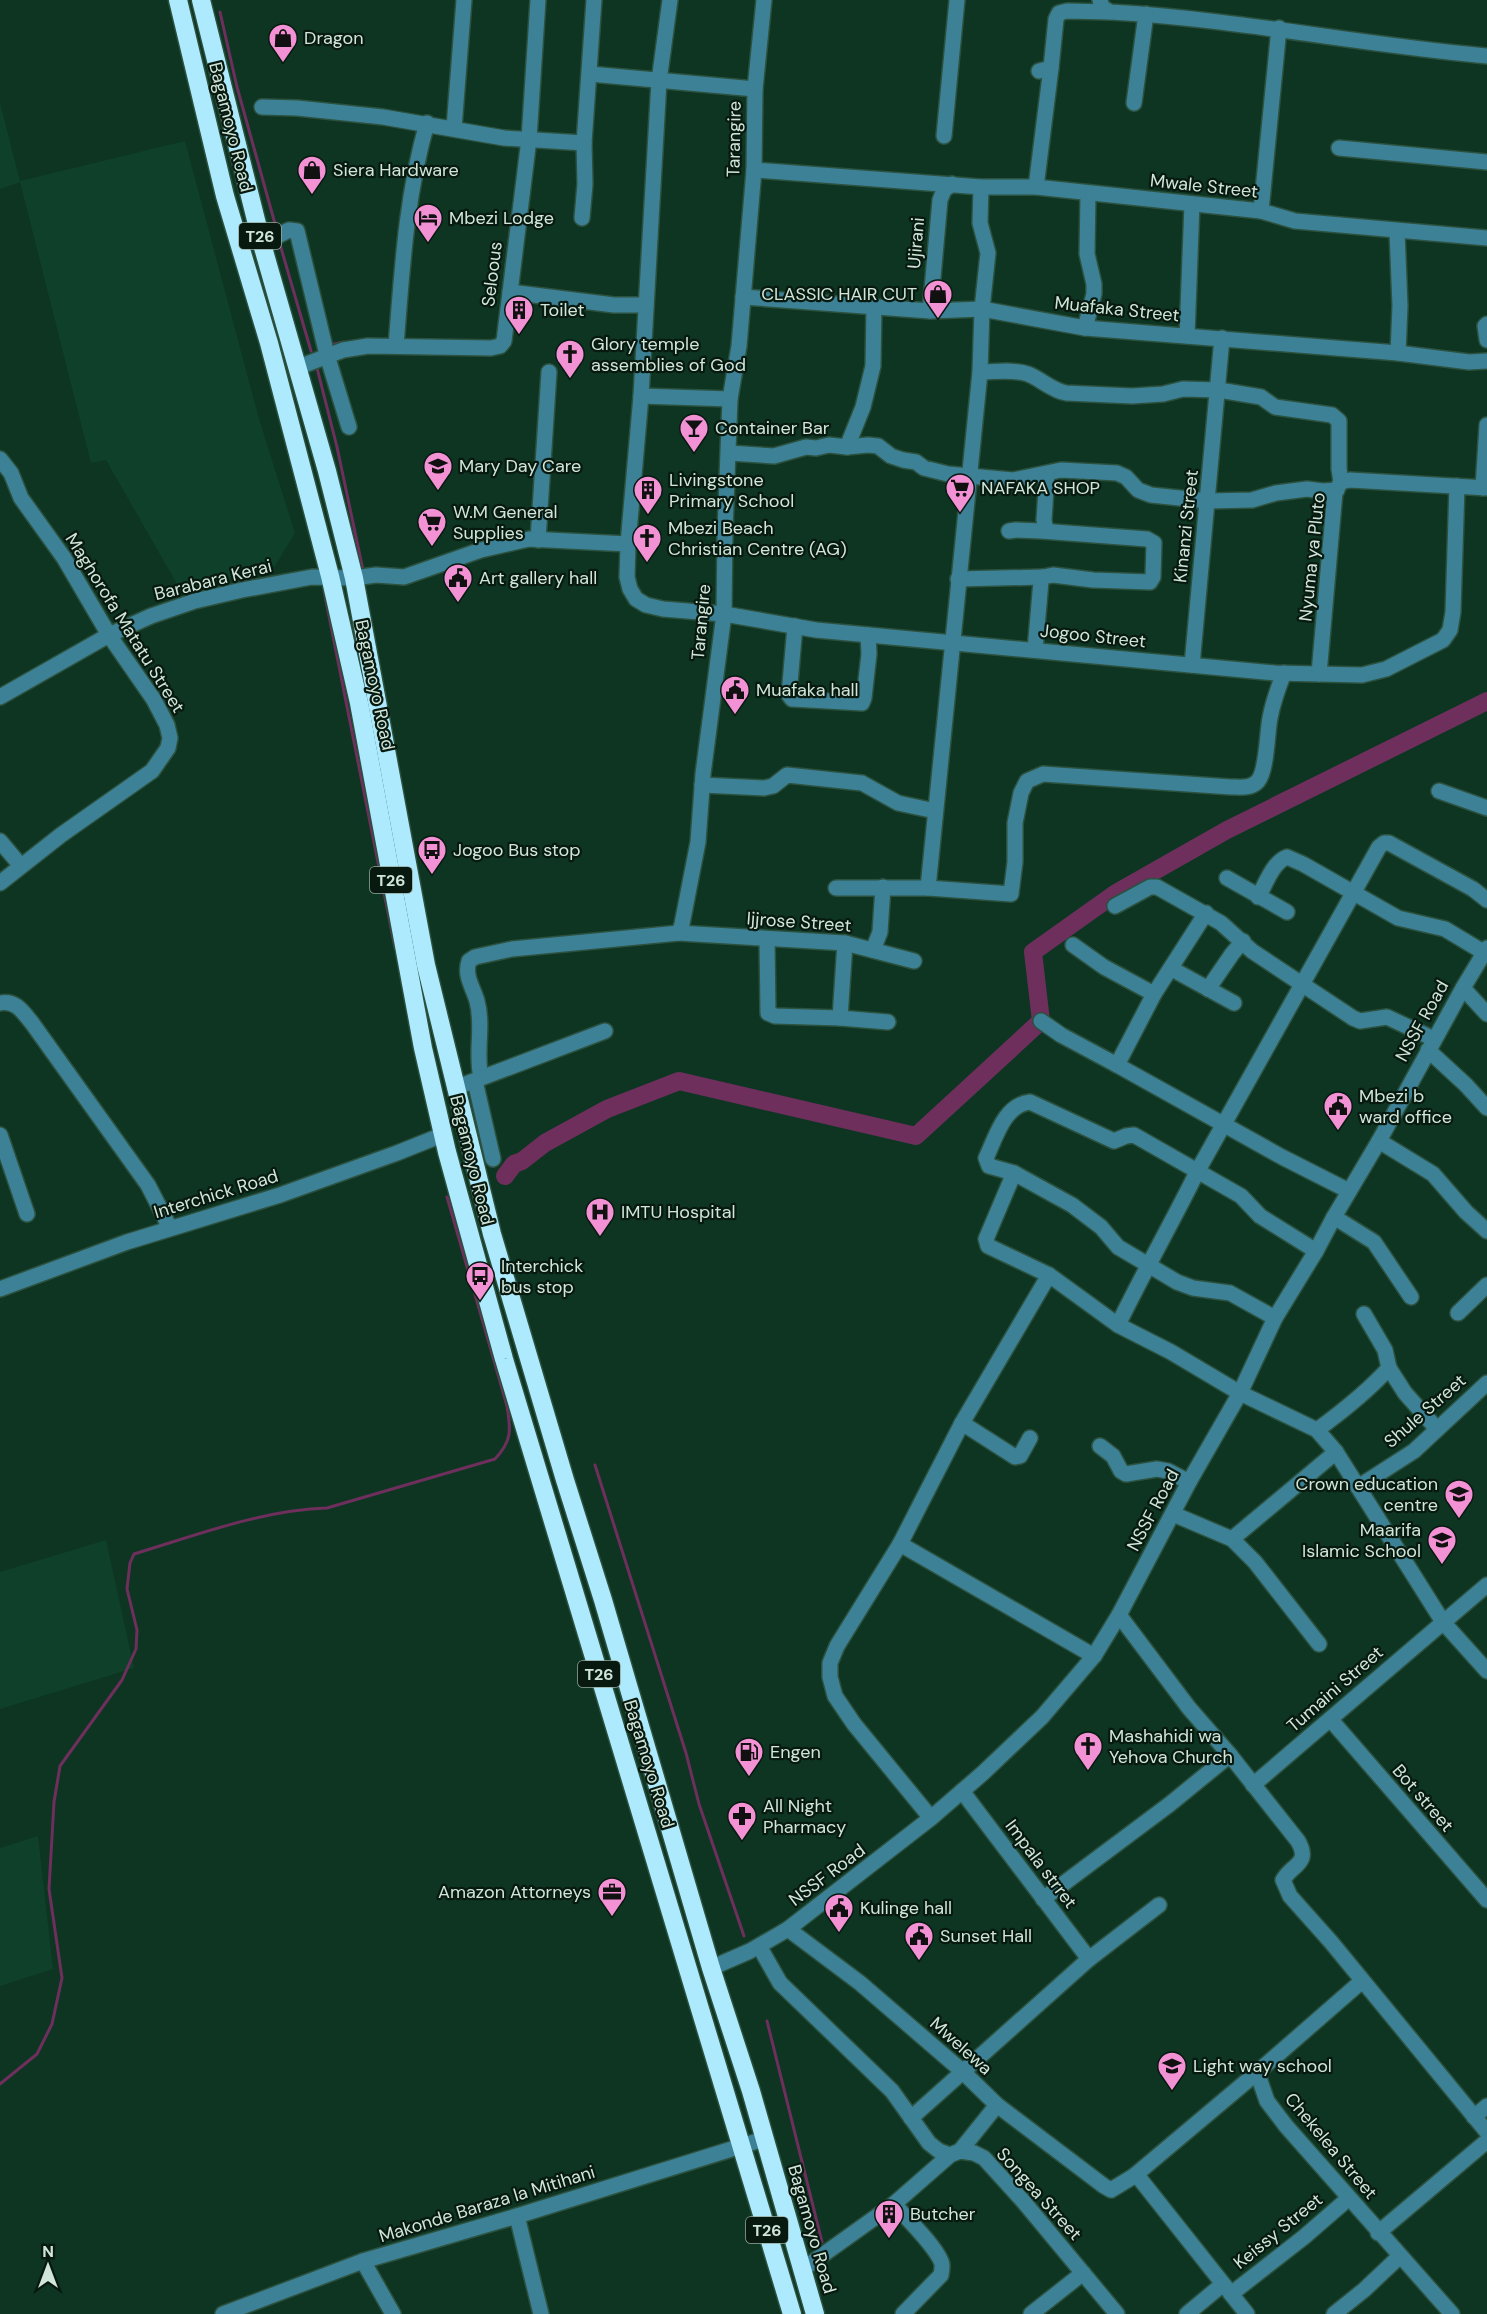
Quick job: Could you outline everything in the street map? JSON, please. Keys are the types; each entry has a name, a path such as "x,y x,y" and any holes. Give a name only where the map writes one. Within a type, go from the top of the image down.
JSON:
{"highway":[{"name":"Bagamoyo Road","path":"178,0 225,196 269,343 330,576 359,703 423,1048 442,1135 504,1359 792,2314"},
{"name":"Bagamoyo Road","path":"202,0 262,244 327,471 354,578 426,965 477,1176 711,1968 803,2269 814,2314"}],"street":[{"path":"454,128 464,0"},
{"name":"Seloous","path":"298,367 327,355 368,346 491,348 500,346 504,341 529,139 538,0"},
{"path":"582,218 584,143 594,0"},
{"name":"Jogoo Street","path":"670,0 659,81 641,396 628,544 627,577 636,599 663,609 724,614 868,635 1284,674 1362,675 1386,669 1443,640 1450,630 1453,612 1457,486"},
{"name":"Tarangire","path":"680,933 698,842 702,785 724,614 730,399 743,297 754,171 755,89 764,0"},
{"path":"944,136 957,0"},
{"path":"1036,187 1045,70 1056,19 1059,14 1067,10 1105,6 1146,14 1279,28 1487,56"},
{"path":"1134,103 1146,14"},
{"path":"1261,211 1279,28"},
{"path":"590,74 755,89"},
{"path":"262,107 297,108 427,123 496,137 584,143"},
{"path":"396,346 411,191 427,123"},
{"path":"1339,148 1487,162"},
{"name":"Mwale Street","path":"754,171 981,187 1036,187 1261,211 1295,221 1487,238"},
{"name":"Ujirani","path":"930,310 940,200 944,190 952,184"},
{"path":"928,888 980,372 982,309 988,253 980,223 981,187"},
{"path":"1086,328 1094,294 1087,254 1088,194"},
{"path":"1187,336 1192,204"},
{"path":"262,244 289,230 297,231 327,355 349,427"},
{"path":"1397,231 1400,306 1398,353"},
{"path":"510,291 614,305 645,305"},
{"name":"Muafaka Street","path":"743,297 930,310 982,309 1086,328 1398,353 1469,362 1487,361"},
{"path":"847,447 863,407 873,366 874,306"},
{"path":"1487,324 1485,326 1487,340"},
{"name":"Kinanzi Street","path":"1192,665 1222,338"},
{"path":"538,540 549,372"},
{"path":"729,453 774,456 806,447 878,446 891,456 915,462 924,468 969,477 1013,480 1061,470 1117,473 1126,477 1138,490 1151,495 1208,501 1252,500 1276,493 1307,489 1323,491 1339,486 1339,421 1336,417 1275,407 1261,397 1219,390 1183,389 1163,394 1132,396 1066,393 1057,391 1022,372 980,372"},
{"path":"641,396 730,399"},
{"path":"1485,488 1487,425"},
{"name":"Maghorofa Matatu Street","path":"0,459 11,473 21,498 64,558 109,635 154,700 170,738 168,748 152,771 0,883"},
{"path":"1046,531 1044,520 1047,474"},
{"name":"Nyuma ya Pluto","path":"1319,674 1339,486 1350,480 1485,488"},
{"path":"958,579 1053,575 1093,580 1147,583 1152,581 1154,547 1150,540 1046,531 1009,531"},
{"name":"Barabara Kerai","path":"0,697 109,635 151,616 195,601 312,577 354,578 376,575 405,577 481,550 512,542 538,540 628,544"},
{"path":"1035,650 1043,577"},
{"path":"795,626 789,695 792,699 862,703 869,666 868,635"},
{"path":"836,888 928,888 1011,894 1015,862 1015,823 1020,793 1027,781 1043,774 1243,787 1255,783 1262,772 1270,717 1277,688 1284,674"},
{"path":"702,785 764,788 773,786 787,775 816,777 862,783 898,802 935,811"},
{"path":"1439,791 1487,808"},
{"path":"0,841 21,866"},
{"path":"1118,1324 1197,1172 1383,843 1389,843 1441,871 1487,900"},
{"path":"1258,897 1276,864 1287,857 1398,918 1445,929 1486,950"},
{"path":"1227,878 1287,912"},
{"path":"873,950 880,932 883,887"},
{"path":"1115,906 1150,887 1157,887 1206,914 1252,951 1302,986 1360,1021 1387,1017 1431,1045 1487,1108"},
{"path":"1117,1065 1154,994 1206,914"},
{"path":"493,1159 478,1079 481,1030 477,1002 466,969 469,961 475,957 512,949 680,933"},
{"name":"Ijjrose Street","path":"680,933 845,943 914,961"},
{"path":"768,939 768,1013 775,1016 840,1018 888,1023"},
{"path":"1208,989 1243,942"},
{"path":"840,1018 845,943"},
{"path":"1073,945 1104,967 1154,994"},
{"name":"NSSF Road","path":"711,1968 759,1946 788,1929 931,1818 1042,1717 1094,1656 1119,1615 1189,1482 1240,1393 1275,1318 1316,1251 1462,988 1486,950"},
{"path":"1172,969 1234,1003"},
{"path":"1462,988 1487,1014"},
{"path":"0,1003 12,1003 17,1006 32,1023 148,1185 170,1228"},
{"path":"1041,1021 1061,1035 1223,1125 1349,1191"},
{"path":"455,1088 605,1031"},
{"path":"1275,1318 1230,1293 1193,1288 1147,1265 1118,1247 1101,1227 1072,1205 1014,1173 989,1166 986,1158 1010,1112 1019,1103 1030,1102 1114,1141 1134,1135 1241,1196 1260,1216 1316,1251"},
{"path":"0,1135 27,1214"},
{"name":"Interchick Road","path":"0,1289 170,1228 280,1195 397,1154 442,1135"},
{"path":"1379,1141 1433,1174 1484,1222"},
{"path":"1014,1173 986,1242 993,1248 1049,1275 1118,1324 1240,1393 1317,1430 1336,1452 1443,1622 1487,1671"},
{"path":"1334,1217 1374,1242 1411,1297"},
{"path":"931,1818 854,1724 835,1696 830,1677 830,1663 837,1646 900,1544 962,1423 1049,1275"},
{"path":"1458,1313 1487,1286"},
{"path":"1364,1314 1385,1350 1389,1368 1405,1393 1437,1429"},
{"path":"1317,1430 1347,1409 1389,1368"},
{"name":"Shule Street","path":"1358,1487 1414,1450 1487,1383"},
{"path":"962,1423 1015,1457 1020,1456 1030,1438"},
{"path":"1100,1446 1113,1456 1121,1471 1126,1474 1157,1469 1168,1471 1189,1482"},
{"path":"1232,1539 1336,1452"},
{"path":"1173,1514 1232,1539 1255,1562 1319,1644"},
{"path":"900,1544 1094,1656"},
{"name":"Tumaini Street","path":"1253,1785 1487,1585"},
{"path":"1119,1615 1189,1708 1230,1755 1302,1850 1298,1864 1283,1880 1285,1887 1487,2132"},
{"name":"Bot street","path":"1331,1720 1487,1900"},
{"path":"1043,1899 1170,1804 1230,1755"},
{"name":"Impala strret","path":"962,1791 1089,1959"},
{"path":"911,2118 1089,1959 1159,1905"},
{"name":"Mwelewa","path":"788,1929 860,1983 962,2071 997,2105 1111,2190 1134,2176"},
{"name":"Songea Street","path":"759,1946 780,1983 892,2091 929,2144 939,2151 974,2153 984,2158 1117,2314"},
{"path":"1247,2314 1146,2187 1134,2176 1362,1981"},
{"name":"Chekelea Street","path":"1260,2070 1259,2078 1267,2101 1378,2233 1452,2314"},
{"path":"803,2269 894,2204 955,2153 997,2105"},
{"path":"1474,2116 1487,2106"},
{"name":"Makonde Baraza la Mitihani","path":"223,2314 363,2261 764,2139"},
{"path":"1378,2233 1487,2141"},
{"name":"Keissy Street","path":"1187,2314 1304,2237 1349,2198"},
{"path":"894,2204 935,2252 942,2268 941,2275 903,2314"},
{"path":"517,2216 541,2314"},
{"path":"1334,2314 1399,2257"},
{"path":"363,2261 393,2314"},
{"path":"1031,2314 1083,2273"}],"shaded area":[{"path":"0,103 20,181 185,141 259,419 295,533 275,566 181,591 106,460 91,463 20,182 0,189"},
{"path":"106,1540 134,1668 0,1709 0,1572"},
{"path":"38,1836 53,1969 0,1986 0,1848"}],"waterway":[{"path":"220,12 237,87 277,231"},
{"path":"504,283 512,215"},
{"path":"279,241 311,351"},
{"path":"334,344 344,342"},
{"path":"317,368 337,447 363,570"},
{"path":"324,591 395,948"},
{"path":"505,1176 514,1164 522,1161 545,1143 607,1109 679,1081 916,1136 1041,1021 1033,952 1116,893 1227,830 1487,701"},
{"path":"0,2084 37,2054 52,2024 62,1978 49,1889 54,1802 60,1766 122,1680 136,1649 137,1630 127,1589 130,1563 134,1554 254,1518 327,1508 495,1459 505,1446 509,1435 507,1406 447,1197"},
{"path":"595,1465 686,1753 699,1804 744,1936"},
{"path":"767,2021 822,2242"}],"place":[{"name":"Dragon","path":"283,64"},
{"name":"Siera Hardware","path":"312,196"},
{"name":"Mbezi Lodge","path":"428,244"},
{"name":"CLASSIC HAIR CUT","path":"938,320"},
{"name":"Toilet","path":"519,336"},
{"name":"Glory temple assemblies of God","path":"570,380"},
{"name":"Container Bar","path":"694,454"},
{"name":"Mary Day Care","path":"438,492"},
{"name":"NAFAKA SHOP","path":"960,514"},
{"name":"Livingstone Primary School","path":"648,516"},
{"name":"W.M General Supplies","path":"432,548"},
{"name":"Mbezi Beach Christian Centre (AG)","path":"647,564"},
{"name":"Art gallery hall","path":"458,604"},
{"name":"Muafaka hall","path":"735,716"},
{"name":"Jogoo Bus stop","path":"432,876"},
{"name":"Mbezi b ward office","path":"1338,1132"},
{"name":"IMTU Hospital","path":"600,1238"},
{"name":"Interchick bus stop","path":"480,1302"},
{"name":"Crown education centre","path":"1459,1520"},
{"name":"Maarifa Islamic School","path":"1442,1566"},
{"name":"Mashahidi wa Yehova Church","path":"1088,1772"},
{"name":"Engen","path":"749,1778"},
{"name":"All Night Pharmacy","path":"742,1842"},
{"name":"Amazon Attorneys","path":"612,1918"},
{"name":"Kulinge hall","path":"839,1934"},
{"name":"Sunset Hall","path":"919,1962"},
{"name":"Light way school","path":"1172,2092"},
{"name":"Butcher","path":"889,2240"}]}
